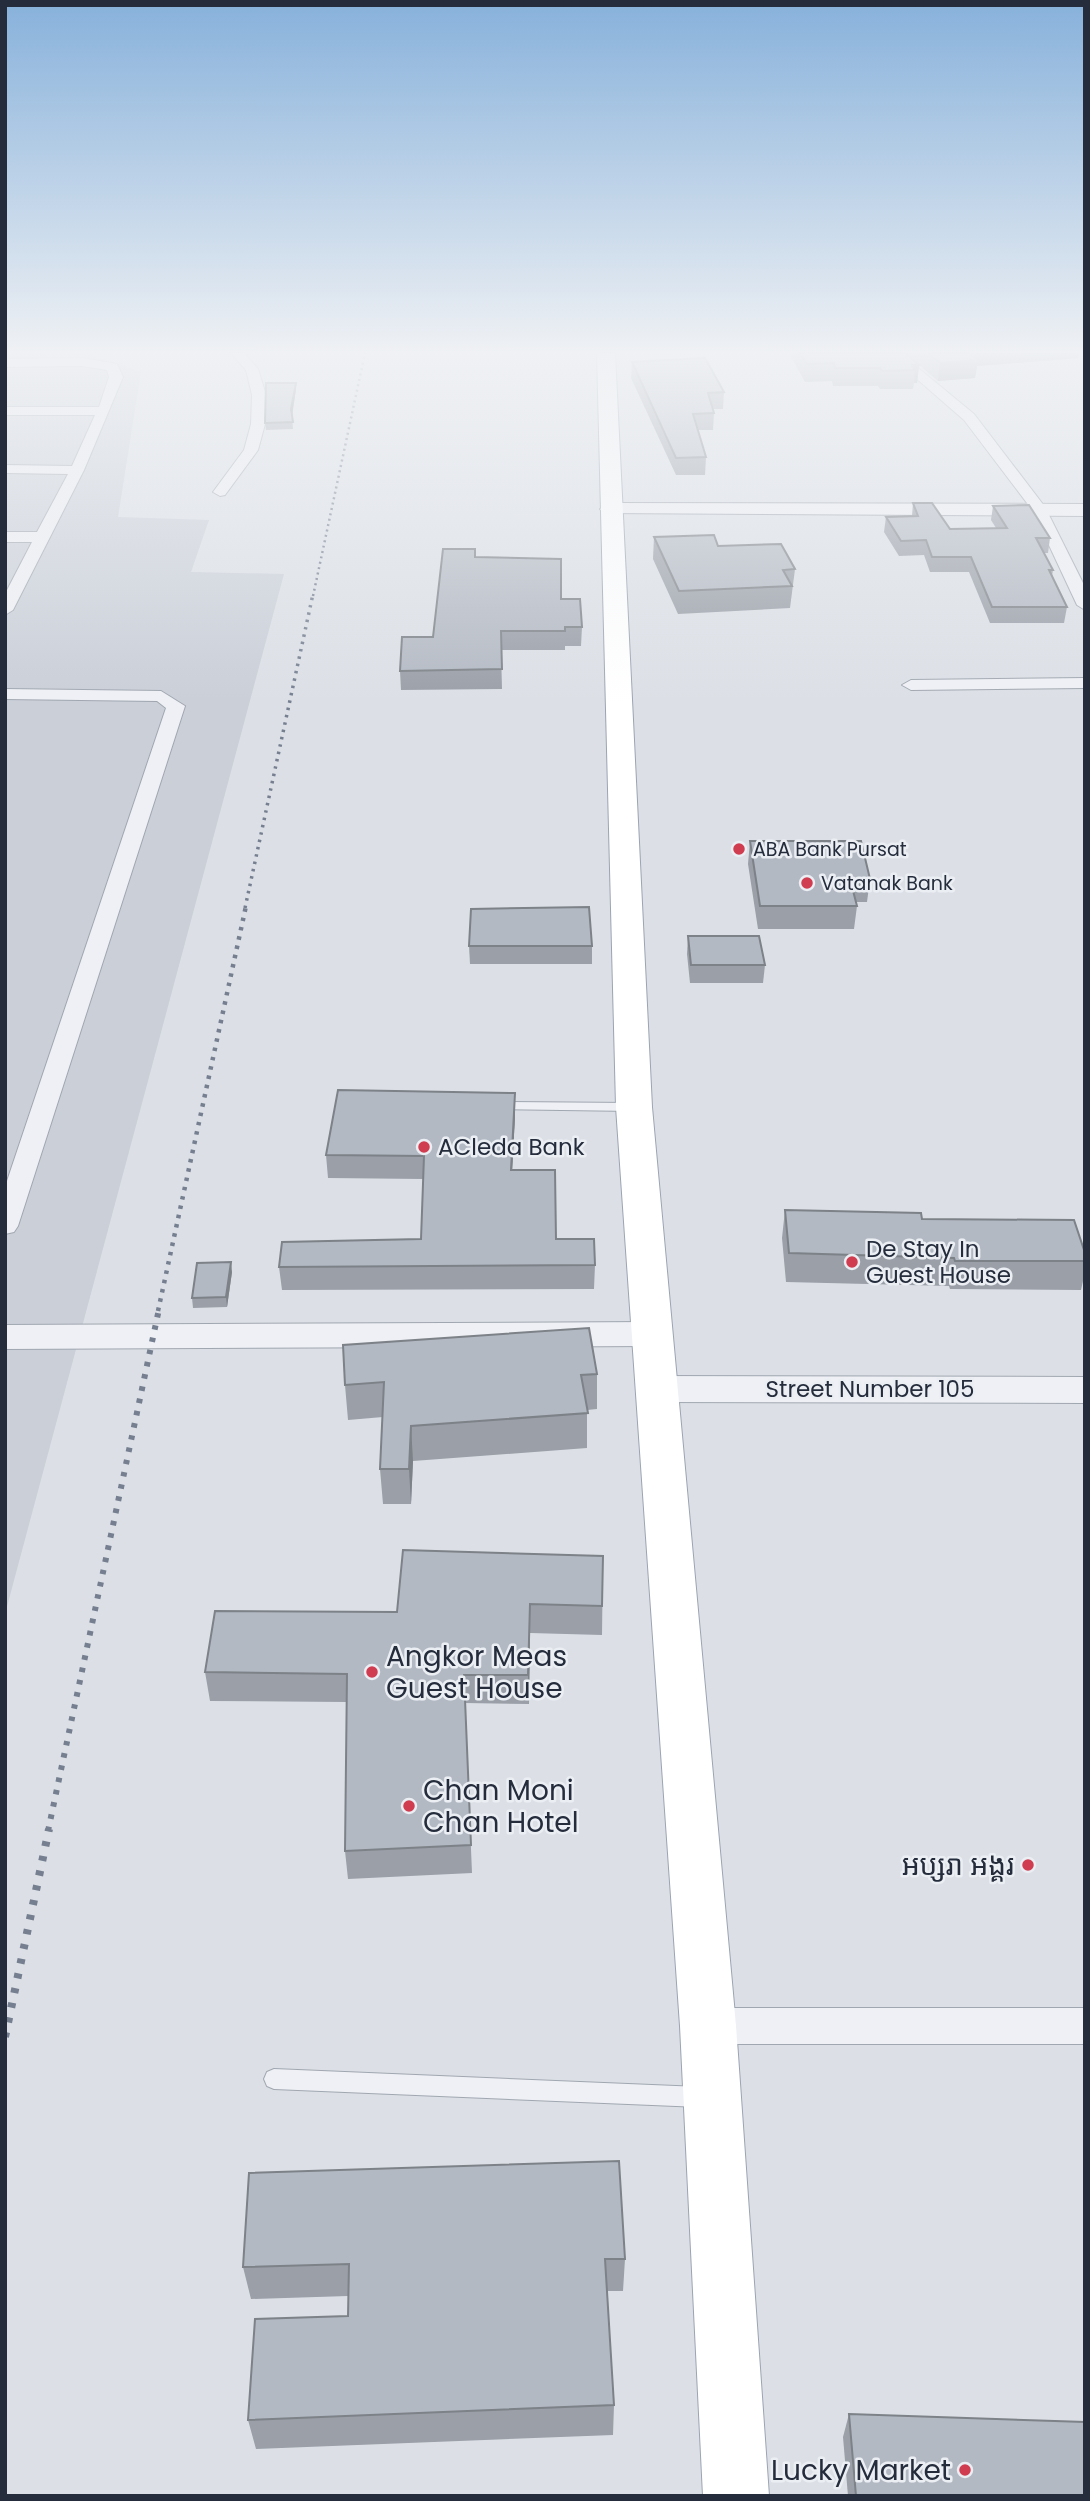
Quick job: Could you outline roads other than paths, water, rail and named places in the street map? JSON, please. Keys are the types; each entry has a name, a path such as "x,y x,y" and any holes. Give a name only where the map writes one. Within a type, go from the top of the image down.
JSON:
{"main road":[{"path":"609,470 634,1107 708,2026 736,2496"}],"street":[{"path":"5,470 77,470 5,610"},
{"path":"220,492 236,470"},
{"path":"1009,470 1040,510 1085,605"},
{"path":"610,509 1085,510"},
{"path":"5,537 43,537"},
{"path":"911,685 1085,683"},
{"path":"5,694 160,696 176,706 5,1226"},
{"path":"5,1337 651,1334"},
{"name":"Street Number 105","path":"656,1389 1085,1390"},
{"path":"708,2026 1085,2026"}],"lane":[{"path":"480,1107 634,1107"},
{"path":"274,2079 712,2097"}],"railway":[{"path":"313,596 340,470"},
{"path":"245,908 313,594"},
{"path":"158,1311 246,906"},
{"path":"48,1831 159,1309"},
{"path":"5,2037 49,1829"}],"place":[{"name":"ABA Bank Pursat","path":"739,849"},
{"name":"Vatanak Bank","path":"807,883"},
{"name":"ACleda Bank","path":"424,1147"},
{"name":"De Stay In Guest House","path":"852,1262"},
{"name":"Angkor Meas Guest House","path":"372,1672"},
{"name":"Chan Moni Chan Hotel","path":"409,1806"},
{"name":"អប្សរា អង្គរ","path":"1028,1865"},
{"name":"Lucky Market","path":"965,2470"}]}
